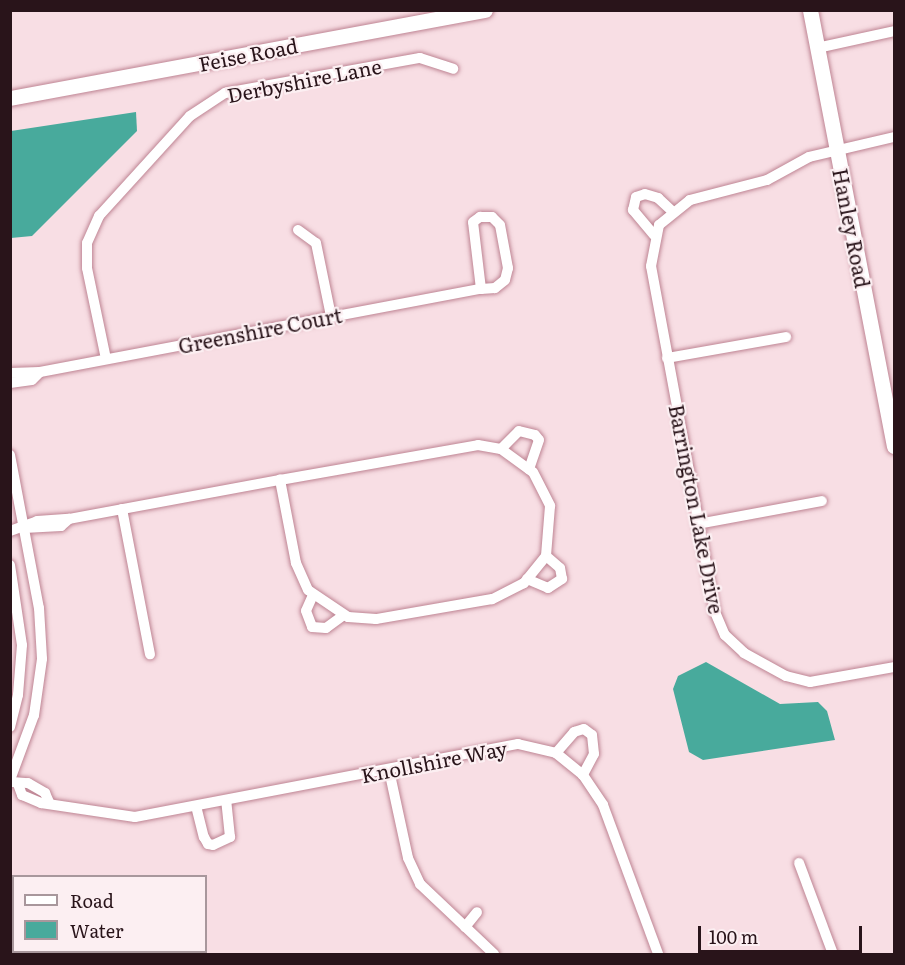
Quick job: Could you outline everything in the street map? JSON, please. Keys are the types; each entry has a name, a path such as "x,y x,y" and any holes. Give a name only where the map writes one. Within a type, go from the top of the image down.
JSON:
{"street":[{"name":"Feise Road","path":"10,98 485,10"},
{"name":"Hanley Road","path":"810,10 894,446"},
{"path":"817,48 894,32"},
{"name":"Derbyshire Lane","path":"106,359 87,268 87,243 105,208 190,116 225,93 420,58 453,69"},
{"path":"672,211 658,198 645,194 636,197 633,210 654,235 672,211 701,196 767,180 809,157 894,137"},
{"name":"Greenshire Court","path":"10,373 29,370 40,372 332,316 495,288 505,280 508,268 500,225 492,217 480,217 473,222 481,289"},
{"path":"298,230 316,243 332,316"},
{"name":"Barrington Lake Drive","path":"654,235 651,274 714,612 725,636 744,653 786,676 810,682 894,667"},
{"path":"667,358 786,337"},
{"name":"Greenshire Court","path":"10,383 32,380 40,372"},
{"path":"501,449 519,431 535,435 538,440 529,469"},
{"path":"10,531 24,528 50,528 69,519 459,446 501,449 529,469 542,485 550,506 546,556 527,579 492,599 376,619 344,615 313,595 296,563 280,480"},
{"path":"10,455 39,608 42,659 34,715 13,782"},
{"path":"698,524 822,501"},
{"path":"122,509 150,654"},
{"path":"527,579 548,588 562,579 560,568 546,556"},
{"path":"10,565 22,645 19,689 10,727"},
{"path":"313,595 306,611 312,627 326,628 344,615"},
{"path":"556,753 574,732 584,729 592,735 594,754 583,775"},
{"name":"Knollshire Way","path":"13,782 28,783 45,792 50,804 121,818 196,806 518,744 556,753 583,775 603,805 658,954"},
{"path":"389,770 408,858 420,884 494,954"},
{"path":"196,806 204,837 208,844 213,845 230,837 226,800"},
{"path":"799,863 833,954"},
{"path":"465,927 477,912"}],"water":[{"path":"136,112 137,131 32,236 11,238 11,131"},
{"path":"706,662 780,704 818,702 827,711 835,740 703,760 689,752 673,689 678,676"},
{"path":"11,894 12,953 77,954 11,954"}]}
